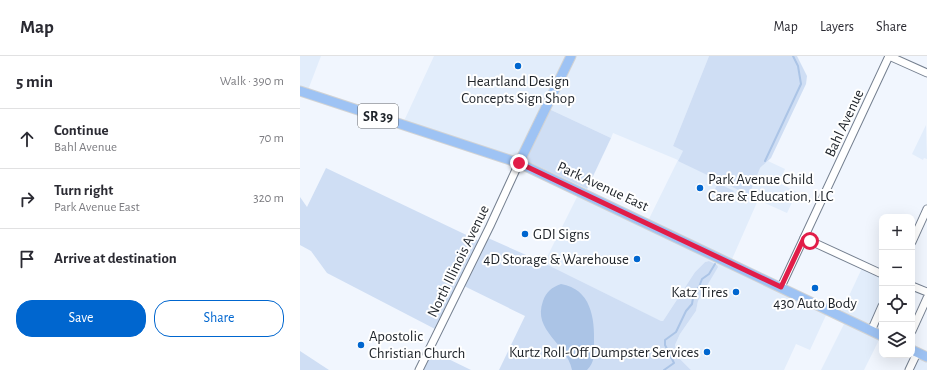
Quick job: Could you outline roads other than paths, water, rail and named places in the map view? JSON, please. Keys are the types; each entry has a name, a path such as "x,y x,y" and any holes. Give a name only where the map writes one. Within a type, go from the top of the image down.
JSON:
{"main road":[{"path":"519,163 570,56"},
{"name":"Park Avenue East","path":"300,91 519,163 879,334"},
{"path":"915,352 927,358"}],"street":[{"path":"889,56 927,73"},
{"name":"Bahl Avenue","path":"781,287 889,56"},
{"name":"North Illinois Avenue","path":"419,370 490,226 519,163"},
{"path":"915,235 927,209"},
{"path":"804,238 879,273"},
{"path":"915,287 927,292"},
{"path":"915,324 927,298"},
{"path":"871,330 879,313"},
{"path":"909,370 913,358"}],"waterway":[{"path":"765,161 801,84 798,66 793,56"},
{"path":"664,370 674,363 665,345 665,340 676,332 686,311 692,304 694,292 699,287 702,279 709,274 715,264"}],"place":[{"name":"Heartland Design Concepts Sign Shop","path":"518,66"},
{"name":"Park Avenue Child Care & Education, LLC","path":"700,188"},
{"name":"GDI Signs","path":"525,234"},
{"name":"4D Storage & Warehouse","path":"637,259"},
{"name":"430 Auto Body","path":"815,288"},
{"name":"Katz Tires","path":"736,292"},
{"name":"Apostolic Christian Church","path":"361,345"},
{"name":"Kurtz Roll-Off Dumpster Services","path":"707,352"}]}
